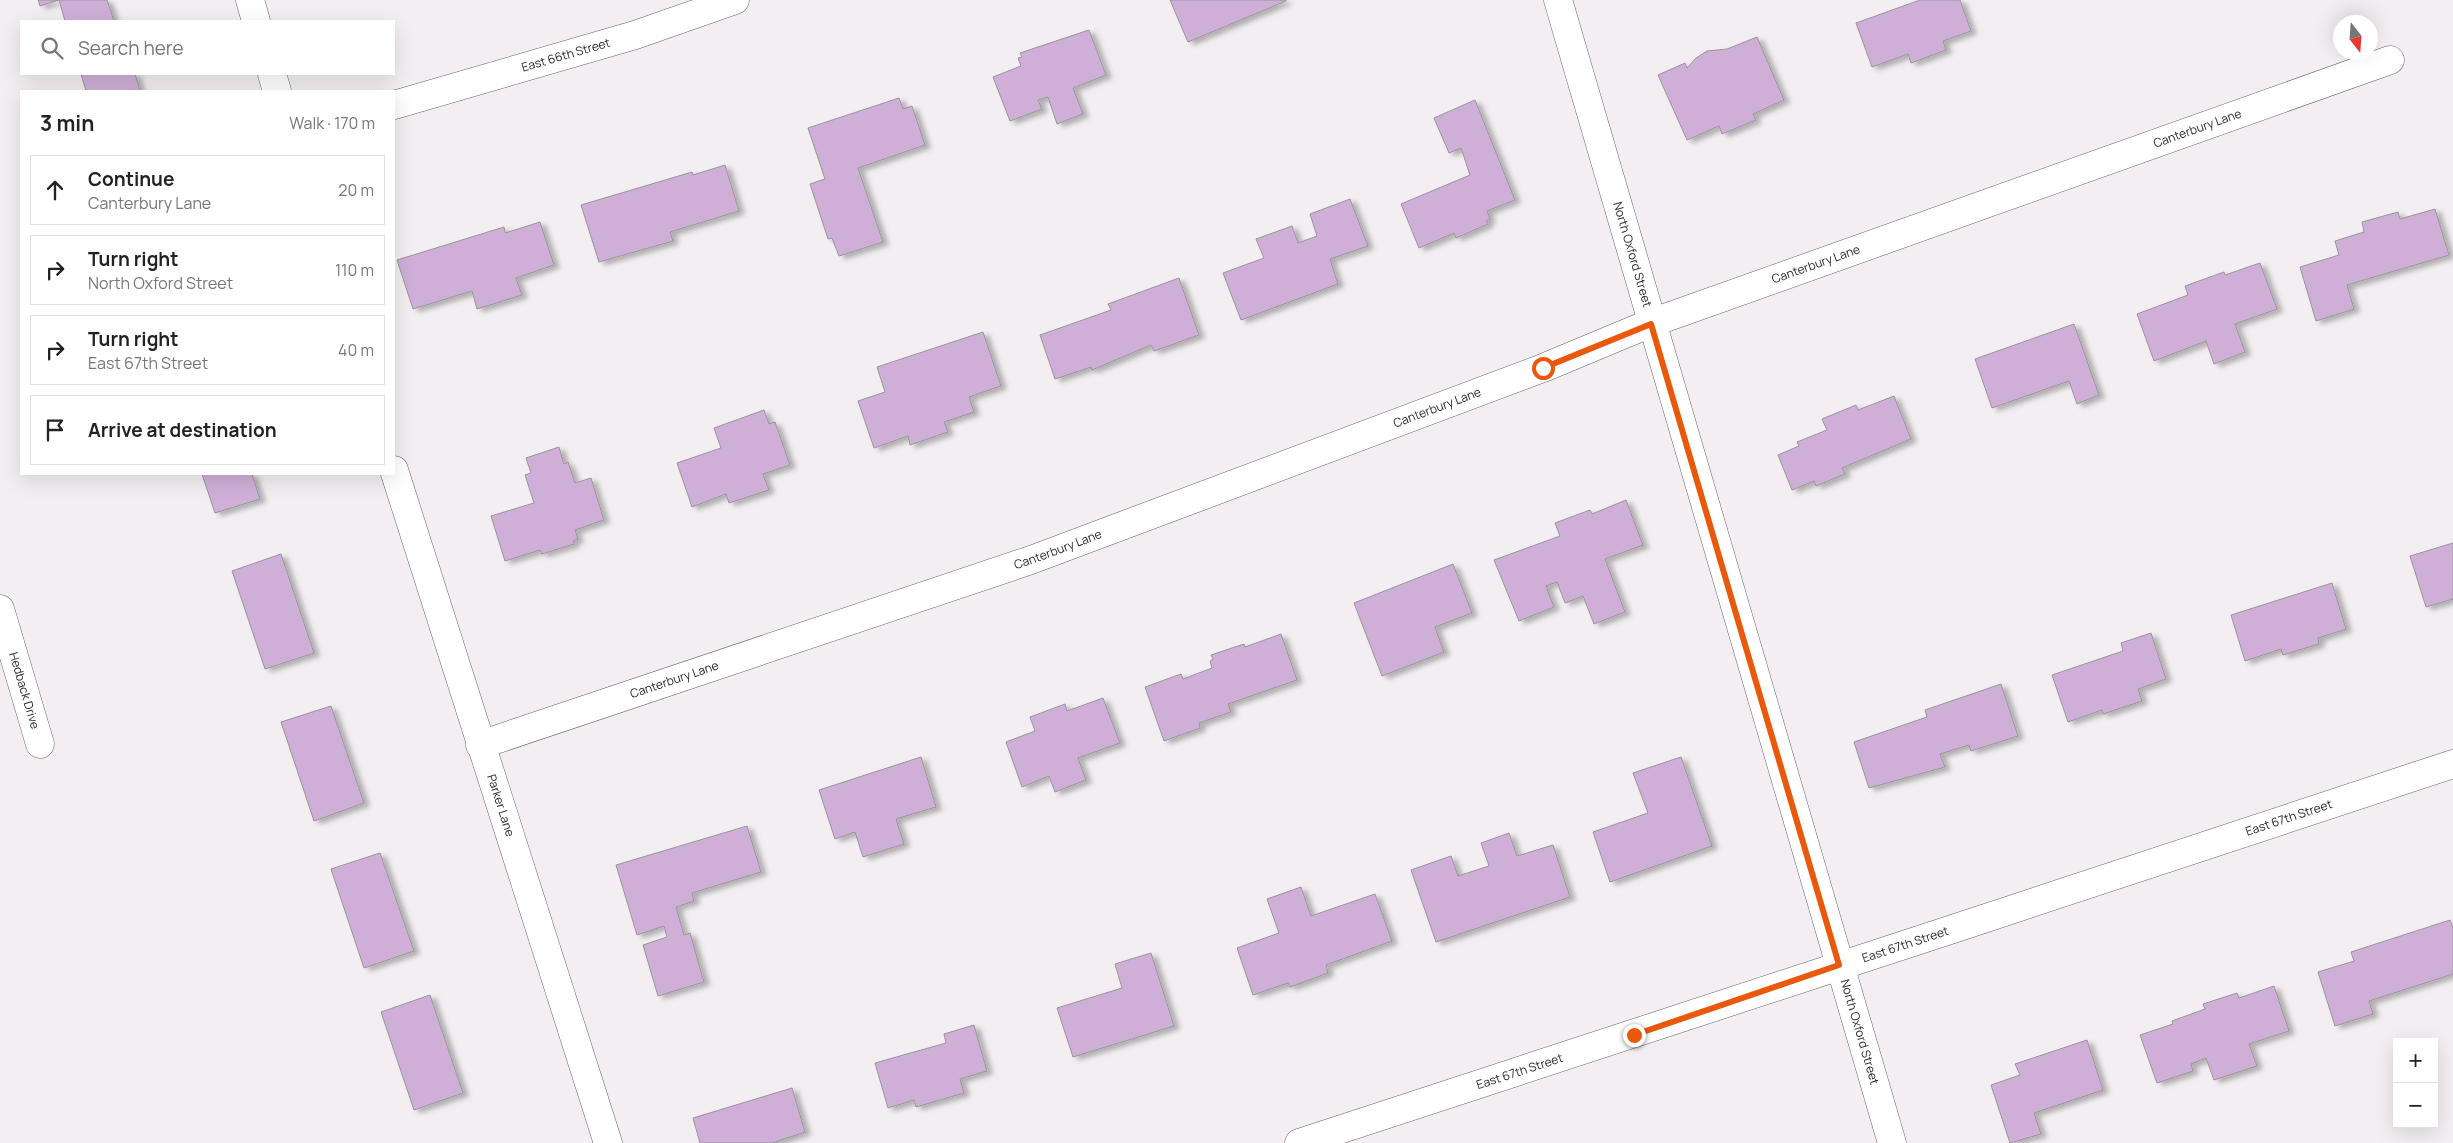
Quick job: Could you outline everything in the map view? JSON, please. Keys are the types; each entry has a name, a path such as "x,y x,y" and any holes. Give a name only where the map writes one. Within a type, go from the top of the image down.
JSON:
{"street":[{"path":"250,0 256,20"},
{"name":"East 66th Street","path":"395,105 635,34 735,0"},
{"name":"North Oxford Street","path":"1558,0 1651,324 1892,1143"},
{"name":"Canterbury Lane","path":"480,745 1031,560 1543,368 1651,324 2390,60"},
{"path":"272,75 277,90"},
{"name":"Parker Lane","path":"395,473 608,1143"},
{"name":"Hedback Drive","path":"0,609 40,744"},
{"name":"East 67th Street","path":"1299,1143 1634,1035 1839,965 2453,764"}],"building":[{"path":"38,0 59,0 40,6"},
{"path":"59,0 107,0 114,20 65,20"},
{"path":"1170,0 1286,0 1286,1 1188,42"},
{"path":"1920,0 1960,0 1971,31 1943,41 1946,50 1911,63 1908,54 1872,67 1856,23"},
{"path":"1089,30 1106,75 1073,88 1083,114 1057,124 1048,97 1038,100 1042,109 1010,121 993,77 1021,66 1018,58 1022,57 1020,53"},
{"path":"1757,37 1784,100 1753,114 1756,120 1722,134 1719,126 1687,140 1658,75 1685,63 1687,68 1696,58 1707,51 1727,49"},
{"path":"81,75 135,75 140,90 86,90"},
{"path":"899,98 903,109 912,106 925,145 858,168 883,242 839,256 832,238 828,239 810,184 825,179 808,128"},
{"path":"1475,100 1515,200 1487,211 1490,219 1486,221 1488,224 1456,238 1454,233 1419,248 1401,204 1470,175 1461,148 1449,153 1434,118"},
{"path":"725,165 739,211 670,232 673,241 599,262 581,205 692,172 693,175"},
{"path":"1350,199 1368,246 1330,259 1338,284 1241,320 1223,273 1264,258 1256,239 1292,226 1298,243 1317,236 1310,214"},
{"path":"2435,209 2449,255 2347,285 2354,309 2316,321 2300,267 2339,255 2335,241 2364,232 2362,222 2398,212 2400,219"},
{"path":"540,222 554,265 516,278 522,295 477,309 472,291 413,309 397,260 504,227 505,233"},
{"path":"2260,263 2277,309 2235,324 2245,352 2214,364 2206,341 2154,361 2137,314 2188,295 2185,286 2224,272 2225,275"},
{"path":"1179,278 1199,335 1154,351 1151,345 1092,370 1091,367 1055,379 1040,335 1111,310 1108,304"},
{"path":"2074,324 2099,395 2077,404 2069,381 1992,408 1975,359"},
{"path":"983,332 1001,386 969,397 974,412 944,422 948,432 910,445 908,436 874,448 858,401 885,392 877,367"},
{"path":"1894,396 1911,439 1842,468 1845,474 1816,486 1814,481 1792,490 1778,455 1799,446 1797,442 1827,430 1822,419 1856,405 1858,410"},
{"path":"764,410 769,424 775,422 790,465 763,474 769,490 729,503 726,494 692,507 677,463 721,448 714,428"},
{"path":"559,447 564,464 568,462 575,483 591,478 604,520 575,530 578,539 573,541 574,544 542,554 540,550 505,561 491,516 534,503 525,475 531,473 526,458"},
{"path":"202,475 252,475 260,499 215,513"},
{"path":"1626,500 1643,545 1605,559 1625,612 1594,624 1583,596 1565,603 1557,582 1546,586 1554,607 1519,621 1494,560 1560,536 1555,523 1590,510 1592,514"},
{"path":"2453,543 2453,599 2426,607 2410,556"},
{"path":"281,554 314,653 265,669 232,571"},
{"path":"1453,564 1472,613 1435,627 1444,652 1382,676 1354,603"},
{"path":"2332,583 2346,629 2318,638 2319,644 2283,655 2281,649 2245,661 2231,615"},
{"path":"2151,633 2166,679 2138,689 2142,701 2103,714 2102,710 2068,722 2052,675 2123,651 2121,643"},
{"path":"1281,634 1297,680 1228,704 1231,712 1199,723 1200,728 1164,741 1145,687 1181,674 1183,679 1212,668 1210,661 1213,659 1211,655 1244,644 1245,647"},
{"path":"2001,684 2018,736 1971,751 1969,745 1940,754 1945,767 1869,788 1854,742 1927,717 1925,710"},
{"path":"1103,698 1120,743 1078,758 1086,780 1055,792 1049,776 1022,787 1006,742 1035,731 1030,717 1065,704 1067,711"},
{"path":"331,706 364,803 314,821 281,722"},
{"path":"921,757 936,807 896,819 904,844 863,857 855,832 835,839 819,790"},
{"path":"1681,757 1712,846 1610,882 1593,832 1648,813 1633,773"},
{"path":"747,826 761,872 692,893 694,901 676,907 684,935 690,933 704,982 658,996 643,945 667,937 664,926 637,935 616,865"},
{"path":"1509,833 1517,856 1553,845 1570,897 1436,942 1411,870 1451,856 1458,876 1489,866 1481,843"},
{"path":"380,853 414,951 364,968 331,869"},
{"path":"1301,887 1311,916 1375,894 1392,941 1326,965 1328,973 1290,987 1288,983 1253,995 1237,948 1279,933 1267,899"},
{"path":"2450,920 2453,928 2453,974 2369,1001 2373,1014 2335,1026 2318,972 2354,961 2351,952"},
{"path":"1151,953 1174,1026 1073,1057 1057,1008 1122,988 1115,964"},
{"path":"2274,986 2289,1031 2249,1044 2257,1066 2214,1080 2206,1058 2191,1064 2193,1071 2157,1083 2140,1035 2173,1024 2172,1021 2205,1009 2203,1004 2237,993 2239,998"},
{"path":"430,995 463,1093 414,1110 381,1012"},
{"path":"974,1025 987,1071 960,1079 964,1093 916,1107 914,1100 888,1108 875,1063 946,1043 944,1034"},
{"path":"2087,1040 2103,1090 2034,1113 2041,1134 2010,1143 1991,1085 2020,1075 2015,1064"},
{"path":"792,1088 805,1132 772,1143 700,1143 693,1118"}],"route":[{"path":"1543,368 1651,324 1839,965 1634,1035"}]}
